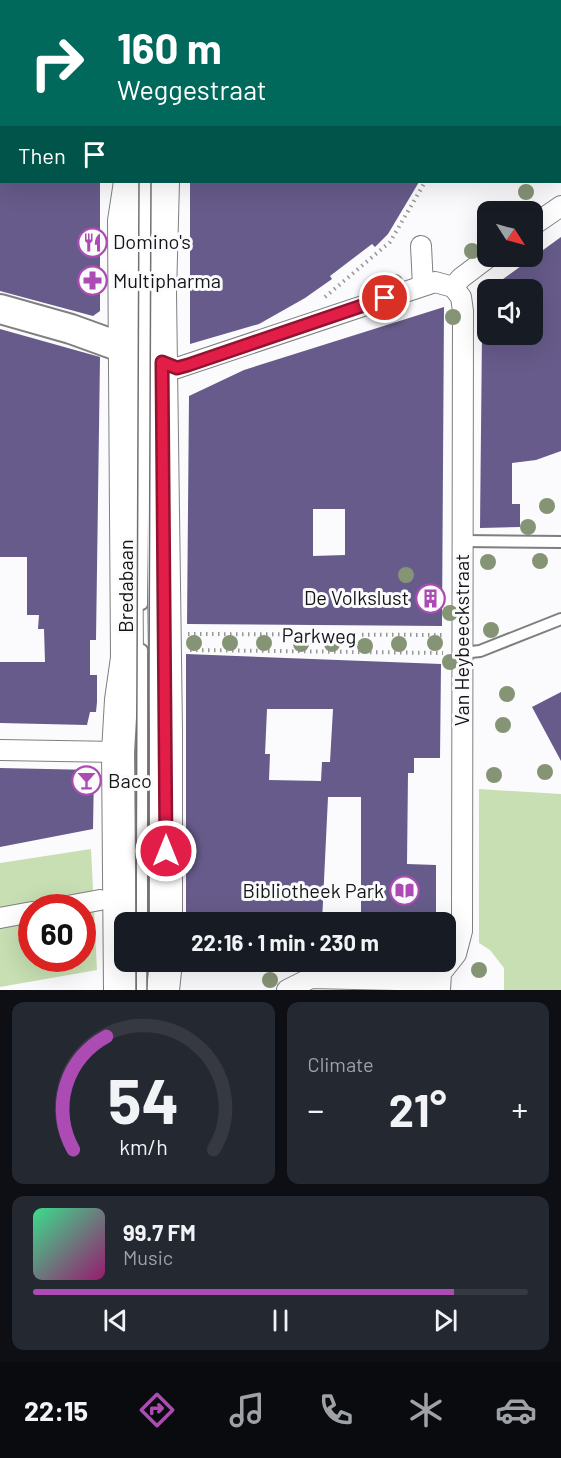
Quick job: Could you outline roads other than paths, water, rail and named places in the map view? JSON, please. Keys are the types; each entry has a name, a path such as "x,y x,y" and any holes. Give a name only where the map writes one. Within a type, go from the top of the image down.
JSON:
{"main road":[{"name":"Bredabaan","path":"130,183 124,221 144,355 174,661 166,912"},
{"name":"Bredabaan","path":"120,990 118,752 121,700 127,658 144,355 160,293 163,183"},
{"path":"0,309 144,355"},
{"path":"163,990 165,972"}],"street":[{"path":"543,218 561,206"},
{"path":"421,246 423,286"},
{"path":"144,355 177,368 435,282 453,287 477,266"},
{"name":"Van Heybeeckstraat","path":"440,985 441,973 456,954 462,931 455,653 462,541 463,311 461,297 453,287"},
{"path":"0,750 118,752"},
{"path":"96,901 100,900"},
{"path":"0,918 18,915"},
{"path":"286,990 311,978 440,985"}],"lane":[{"name":"Bredabaan","path":"142,620 145,183"},
{"path":"462,541 561,542"},
{"path":"455,653 480,651 561,619"},
{"name":"Bredabaan","path":"142,643 142,912"},
{"path":"142,712 174,661"},
{"path":"142,972 142,990"}],"tram line":[{"path":"136,912 139,183"},
{"path":"148,912 151,183"},
{"path":"136,972 136,990"},
{"path":"147,972 147,990"}],"place":[{"name":"Domino's","path":"92,242"},
{"name":"Multipharma","path":"92,281"},
{"name":"De Volkslust","path":"430,598"},
{"name":"Baco","path":"87,781"},
{"name":"Bibliotheek Park","path":"405,891"}]}
